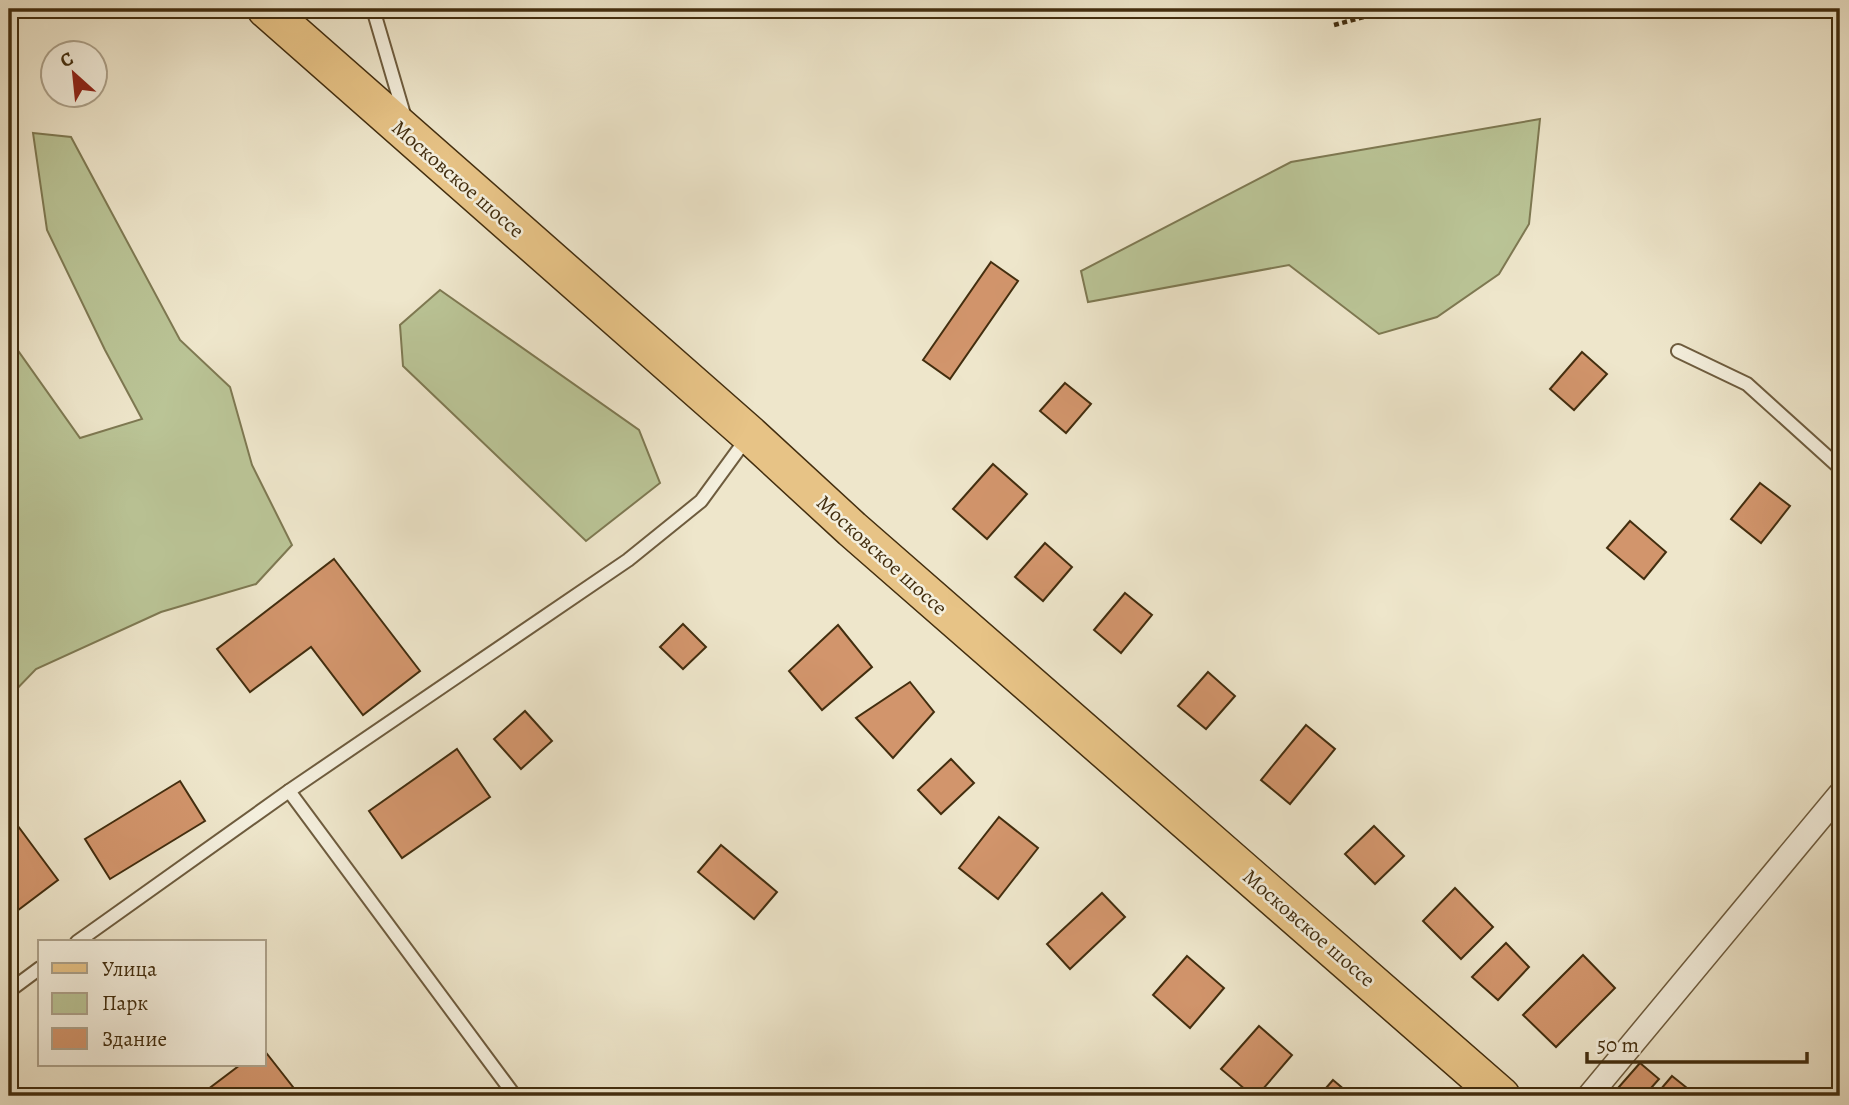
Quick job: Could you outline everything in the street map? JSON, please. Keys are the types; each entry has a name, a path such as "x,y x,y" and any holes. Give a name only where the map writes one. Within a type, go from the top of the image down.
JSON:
{"main road":[{"name":"Московское шоссе","path":"266,9 750,435 873,548 1501,1096"}],"street":[{"path":"1589,1096 1840,794"}],"lane":[{"path":"373,9 411,138"},
{"path":"1678,351 1747,384 1840,468"},
{"path":"79,940 289,791 628,560 701,501 750,435"},
{"path":"289,791 515,1096"},
{"path":"9,990 38,969"}],"path":[{"path":"1334,25 1394,9"}],"green space":[{"path":"1540,119 1529,224 1499,274 1437,317 1379,334 1289,265 1088,302 1081,271 1291,162"},
{"path":"33,133 71,137 180,340 230,387 252,465 292,545 256,584 161,612 36,669 9,697 9,338 80,438 142,419 47,230"},
{"path":"440,290 639,430 660,483 586,541 403,366 400,325"}],"building":[{"path":"991,262 1018,281 950,379 923,360"},
{"path":"1582,352 1607,374 1574,410 1550,389"},
{"path":"1065,383 1091,404 1066,433 1040,411"},
{"path":"993,464 1027,494 987,539 953,509"},
{"path":"1760,483 1790,506 1761,543 1731,519"},
{"path":"1630,521 1666,552 1644,579 1607,548"},
{"path":"1045,543 1072,567 1043,601 1015,577"},
{"path":"334,559 420,671 363,715 311,647 250,692 217,649"},
{"path":"1125,593 1152,615 1121,653 1094,630"},
{"path":"683,624 706,647 683,669 660,647"},
{"path":"838,625 872,667 822,710 789,671"},
{"path":"1208,672 1235,696 1206,729 1178,706"},
{"path":"910,682 934,712 893,758 856,718"},
{"path":"525,711 552,741 521,769 494,739"},
{"path":"1306,725 1335,749 1290,804 1261,780"},
{"path":"457,749 490,797 402,858 369,811"},
{"path":"951,759 974,783 941,814 918,790"},
{"path":"180,781 205,821 110,879 85,839"},
{"path":"9,814 58,880 9,917"},
{"path":"999,817 1038,848 998,899 959,868"},
{"path":"1374,826 1404,856 1375,884 1345,854"},
{"path":"721,845 777,892 754,919 698,872"},
{"path":"1455,888 1493,927 1461,959 1423,921"},
{"path":"1102,893 1125,917 1070,969 1047,944"},
{"path":"1506,943 1529,967 1498,1000 1472,977"},
{"path":"1583,955 1615,988 1556,1047 1523,1015"},
{"path":"1187,956 1224,988 1190,1028 1153,995"},
{"path":"1259,1026 1292,1055 1257,1096 1253,1096 1221,1069"},
{"path":"266,1053 300,1096 199,1096 239,1066 266,1066"},
{"path":"1640,1063 1659,1079 1644,1096 1611,1096"},
{"path":"1672,1076 1697,1096 1655,1096"},
{"path":"1333,1080 1352,1096 1319,1096"}]}
